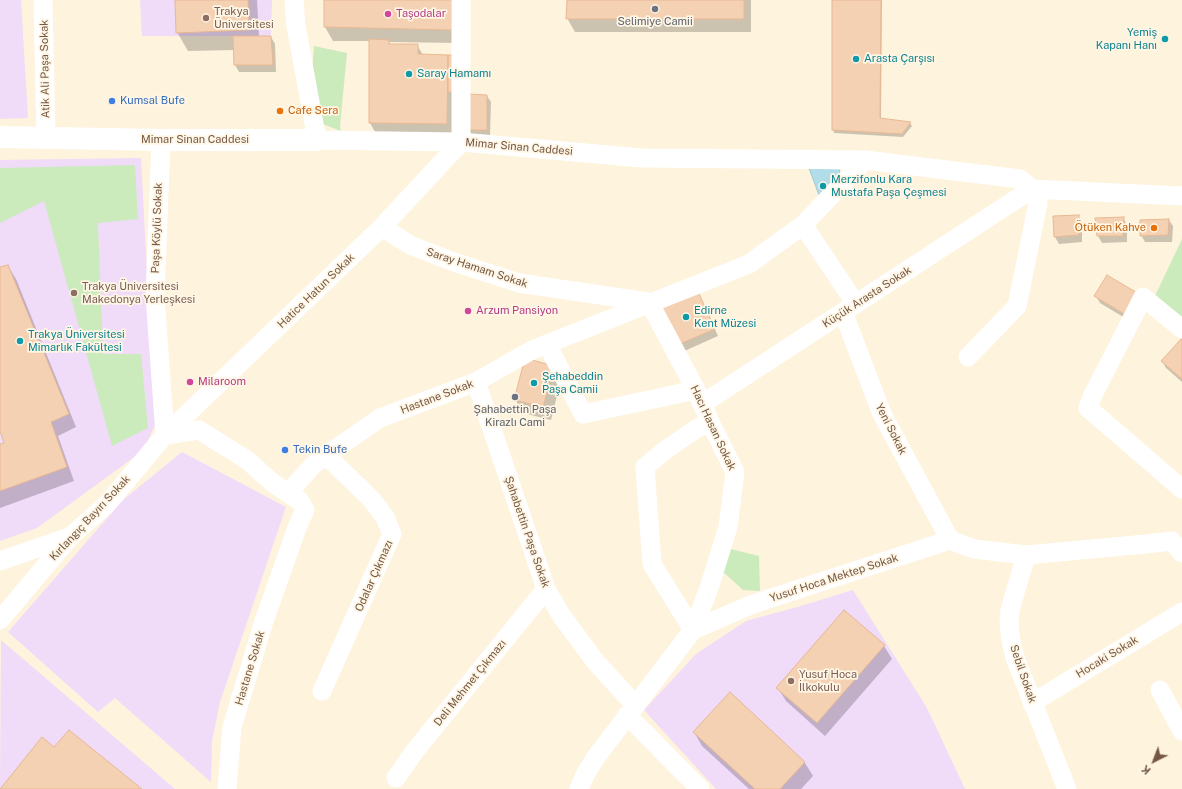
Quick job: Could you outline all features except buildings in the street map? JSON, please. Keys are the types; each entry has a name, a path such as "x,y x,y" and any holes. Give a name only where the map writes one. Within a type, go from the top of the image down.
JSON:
{"street":[{"name":"Atik Ali Paşa Sokak","path":"43,0 46,138"},
{"path":"294,0 296,26 317,140"},
{"path":"461,0 461,142"},
{"name":"Mimar Sinan Caddesi","path":"0,137 160,140 461,142 642,158 865,160 1020,179 1032,189"},
{"name":"Paşa Köylü Sokak","path":"160,140 155,296 165,435"},
{"name":"Hatice Hatun Sokak","path":"165,435 382,227 461,142"},
{"name":"Hastane Sokak","path":"227,789 232,727 264,621 298,525 305,510 300,501 288,493 314,464 380,418 476,382 532,350 649,302 749,264 803,225 865,160"},
{"path":"968,357 1016,306 1038,203 1032,189 1182,196"},
{"name":"Küçük Arasta Sokak","path":"699,397 849,308 1032,189"},
{"name":"Yeni Sokak","path":"803,225 849,308 882,414 950,540"},
{"name":"Saray Hamam Sokak","path":"382,227 410,245 454,262 519,283 649,302"},
{"path":"1182,329 1143,297 1092,397 1088,408 1182,489"},
{"name":"Hacı Hasan Sokak","path":"649,302 699,397 735,472 728,527 709,588 693,630"},
{"path":"547,344 583,414 699,397"},
{"name":"Şahabettin Paşa Sokak","path":"476,382 546,589 561,615 631,710 700,789"},
{"path":"693,630 652,564 645,467 664,451 696,429 710,422"},
{"path":"165,435 199,430 247,460 273,483 288,493"},
{"name":"Kırlangıç Bayırı Sokak","path":"0,620 70,537 107,504 165,435"},
{"name":"Odalar Çıkmazı","path":"322,691 392,534 386,517 372,500 326,455"},
{"path":"0,561 70,537"},
{"path":"950,540 974,549 1026,555 1179,541"},
{"name":"Yusuf Hoca Mektep Sokak","path":"579,789 585,775 596,757 693,630 753,604 950,540"},
{"name":"Sebil Sokak","path":"1026,555 1010,610 1009,624 1015,658 1067,789"},
{"name":"Deli Mehmet Çıkmazı","path":"396,778 414,752 546,589"},
{"name":"Hocaki Sokak","path":"1032,703 1182,612"},
{"path":"1160,690 1182,731"}],"shaded area":[{"path":"0,0 21,0 28,118 0,119"},
{"name":"Trakya Üniversitesi","path":"140,0 272,0 271,36 142,36"},
{"name":"Trakya Üniversitesi Makedonya Yerleşkesi","path":"141,158 155,425 144,450 37,528 0,541 0,160"},
{"path":"182,452 286,507 220,702 212,741 211,782 115,698 98,712 8,632 123,500"},
{"name":"Yusuf Hoca İlkokulu","path":"853,590 927,708 965,789 716,789 644,710 696,654 746,621"},
{"path":"1,640 175,789 0,789"}],"green space":[{"path":"314,46 347,53 340,126 341,131 309,119"},
{"path":"135,165 138,219 98,223 103,354 141,354 148,428 112,446 44,201 0,223 0,168"},
{"path":"1182,239 1182,319 1154,298"},
{"path":"723,547 759,556 760,591 743,590 722,571"}],"water":[{"name":"Merzifonlu Kara Mustafa Paşa Çeşmesi","path":"807,163 837,163 842,178 819,195"}],"place":[{"name":"Selimiye Camii","path":"655,9"},
{"name":"Taşodalar","path":"388,14"},
{"name":"Trakya Üniversitesi","path":"206,18"},
{"name":"Yemiş Kapanı Hanı","path":"1165,39"},
{"name":"Arasta Çarşısı","path":"856,59"},
{"name":"Saray Hamamı","path":"409,74"},
{"name":"Kumsal Bufe","path":"112,101"},
{"name":"Cafe Sera","path":"280,111"},
{"name":"Merzifonlu Kara Mustafa Paşa Çeşmesi","path":"823,186"},
{"name":"Ötüken Kahve","path":"1154,228"},
{"name":"Trakya Üniversitesi Makedonya Yerleşkesi","path":"74,293"},
{"name":"Arzum Pansiyon","path":"468,311"},
{"name":"Edirne Kent Müzesi","path":"686,317"},
{"name":"Trakya Üniversitesi Mimarlık Fakültesi","path":"20,341"},
{"name":"Milaroom","path":"190,382"},
{"name":"Şehabeddin Paşa Camii","path":"534,383"},
{"name":"Şahabettin Paşa Kirazlı Cami","path":"515,397"},
{"name":"Tekin Bufe","path":"285,450"},
{"name":"Yusuf Hoca İlkokulu","path":"791,681"}]}
